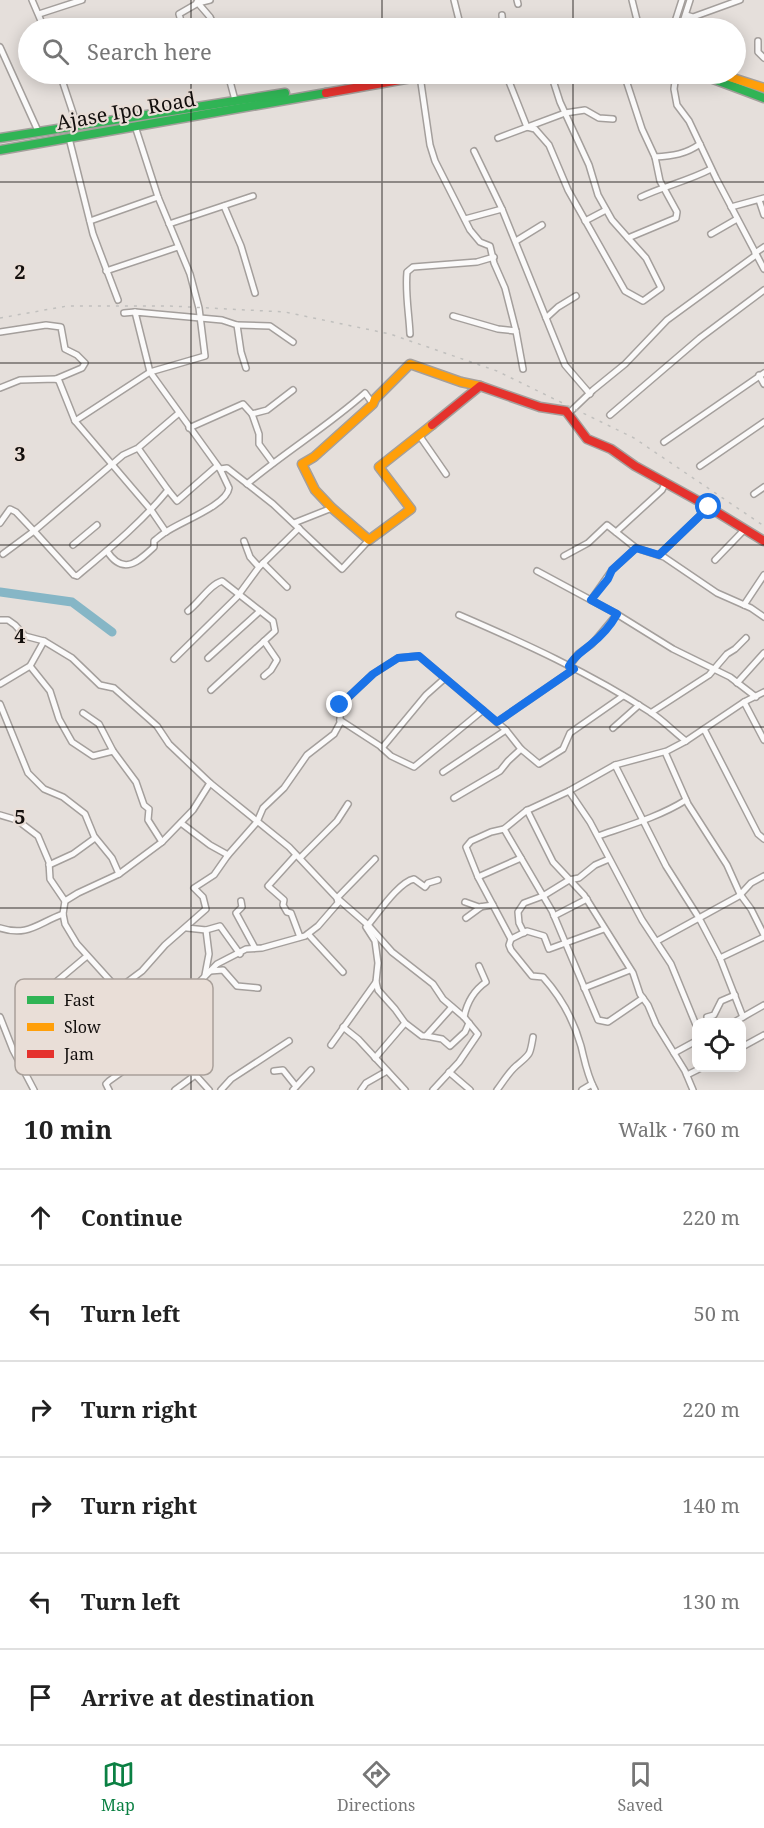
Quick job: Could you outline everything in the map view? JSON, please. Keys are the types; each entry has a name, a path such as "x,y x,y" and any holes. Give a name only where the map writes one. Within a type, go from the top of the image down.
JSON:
{"main road":[{"path":"746,82 764,88"},
{"name":"Ajase Ipo Road","path":"0,138 337,84"},
{"name":"Ajase Ipo Road","path":"0,150 374,84"},
{"path":"727,84 764,98"},
{"path":"13,136 15,147"},
{"path":"480,386 379,467 411,509 369,540 315,490 302,464 314,457 373,404 375,399 410,364 461,382 480,386 540,407 566,411 587,439 611,449 635,466 764,541"}],"street":[{"path":"32,0 40,18"},
{"path":"39,14 82,0"},
{"path":"180,18 178,14 197,1 210,0"},
{"path":"454,0 458,18"},
{"path":"632,0 636,18"},
{"path":"676,18 682,0"},
{"path":"685,18 690,0"},
{"path":"686,15 693,17 704,14 740,0"},
{"path":"197,1 210,18"},
{"path":"758,41 758,52 764,58"},
{"path":"0,47 38,131"},
{"path":"63,84 78,127"},
{"path":"231,84 235,100"},
{"path":"421,84 430,145 435,161 465,219 480,242 490,246 494,263 505,288 523,369"},
{"path":"510,84 527,127 535,129 549,145 568,190 625,291 643,301 661,287 646,258 612,220 598,195 589,165 554,84"},
{"path":"627,84 642,129 655,157 660,181 676,208 676,218 628,238"},
{"path":"675,84 677,105 685,114 711,169 764,269"},
{"path":"498,138 565,113 585,110 599,118 613,119"},
{"path":"75,421 150,372 205,356 201,319 190,274 169,224 135,126"},
{"path":"69,137 90,221 118,300"},
{"path":"655,157 689,152 700,144"},
{"path":"474,151 502,208 565,365 590,394"},
{"path":"641,197 696,177 711,169"},
{"path":"169,224 253,196"},
{"path":"90,221 159,197"},
{"path":"731,207 761,199 764,215"},
{"path":"224,206 241,246 255,293"},
{"path":"465,219 502,208"},
{"path":"585,221 606,210"},
{"path":"711,234 737,219"},
{"path":"516,241 542,225"},
{"path":"106,271 178,247"},
{"path":"569,413 625,364 666,320 764,247"},
{"path":"410,334 409,306 405,287 407,272 413,267 477,262 494,257"},
{"path":"610,415 700,338 764,290"},
{"path":"546,318 576,296"},
{"path":"107,551 115,562 130,566 143,558 154,547 154,541 166,531 203,512 227,494 229,488 218,468 150,372 135,312"},
{"path":"124,313 135,312 222,320 237,325 270,326 293,342"},
{"path":"453,316 498,329 516,331"},
{"path":"0,332 46,325 62,327 65,349 85,363 82,368 56,380 20,380 0,388"},
{"path":"237,325 246,368"},
{"path":"663,442 761,374 764,384"},
{"path":"56,380 59,381 75,421 151,510 166,531"},
{"path":"252,414 267,410 293,390"},
{"path":"247,484 345,411 365,393 373,404"},
{"path":"189,428 243,404 252,414 259,434 259,444 273,463"},
{"path":"3,554 34,531 123,455 138,448 179,413"},
{"path":"699,466 764,422"},
{"path":"419,435 446,474"},
{"path":"138,448 177,501 218,468 227,468 294,523 342,569 369,540"},
{"path":"616,532 662,490 666,482"},
{"path":"754,494 764,487"},
{"path":"0,522 10,509 16,512 77,576 151,510 168,490"},
{"path":"659,555 709,507"},
{"path":"294,523 332,508"},
{"path":"73,545 97,525"},
{"path":"564,556 588,543 607,525 636,548 659,555 717,593 764,617"},
{"path":"174,659 239,595 261,565 299,528"},
{"path":"715,560 745,530"},
{"path":"244,541 250,557 287,587"},
{"path":"591,600 608,579 612,570 636,548"},
{"path":"537,571 737,683 756,697"},
{"path":"744,605 764,575"},
{"path":"188,612 216,583 222,581 273,621 275,631 211,690"},
{"path":"208,658 260,611"},
{"path":"572,668 572,661 592,644 617,614"},
{"path":"459,615 516,639 652,712 686,741"},
{"path":"0,620 8,620 25,636 44,641 72,658 100,685 114,687 157,726 169,744 210,783 298,857 337,898 368,925 392,952 433,984 443,999 467,1020 478,1034 468,1050 433,1090"},
{"path":"652,712 696,685 746,638"},
{"path":"0,684 30,666 44,641"},
{"path":"264,641 277,660 264,676"},
{"path":"737,683 764,653"},
{"path":"131,979 206,909 202,897 194,888 214,875 257,822 263,808 284,788 307,755 334,734 340,720 340,705 373,674 398,658 419,656 506,730 521,749 539,764 563,748 570,733 623,696"},
{"path":"30,666 50,692 59,719 72,742 93,756 113,751"},
{"path":"497,722 572,668"},
{"path":"382,747 426,695 444,679"},
{"path":"512,939 478,877 466,846 471,841 490,832 504,829 527,810 569,791 615,765 665,752 686,741 744,702 764,692"},
{"path":"744,702 764,740"},
{"path":"0,704 27,773 44,789 63,797 85,814 95,838 112,858 119,874"},
{"path":"613,728 639,705"},
{"path":"340,720 382,747 391,756 414,767 483,710"},
{"path":"83,713 99,724 113,751 136,782 144,805 149,808 148,820 162,842"},
{"path":"704,729 758,834 764,839"},
{"path":"443,772 506,730"},
{"path":"454,798 500,771 521,749"},
{"path":"665,752 686,800 727,866 764,936 720,958"},
{"path":"615,765 666,866 699,918 720,958 743,1017 764,1005"},
{"path":"65,901 78,892 119,874 162,842 193,810 210,783"},
{"path":"569,791 598,836 642,920 657,941 684,992 694,1018"},
{"path":"598,836 642,820 686,800"},
{"path":"300,938 291,913 287,912 283,905 284,900 268,886 338,821 348,804"},
{"path":"527,810 553,862 587,899 630,970 656,1024 675,1053 693,1090"},
{"path":"0,815 17,820 38,836 45,849 50,879 65,901 63,914 69,934 109,979"},
{"path":"181,823 210,846 228,855"},
{"path":"504,829 554,916 598,1020 608,1022 643,998"},
{"path":"49,865 73,855 95,838"},
{"path":"478,877 521,858"},
{"path":"201,979 217,964 246,949 300,938 308,934 338,903 337,898 375,859"},
{"path":"524,933 519,923 518,912 524,903 543,896 569,880 579,878 595,865 609,859"},
{"path":"657,941 740,894 751,883 764,876"},
{"path":"368,925 394,894 410,880 414,879 425,887 428,883 438,880"},
{"path":"554,916 587,899"},
{"path":"241,901 242,907 236,913 255,948"},
{"path":"465,902 481,907"},
{"path":"466,918 481,907 493,905"},
{"path":"0,927 30,930 45,920 63,914"},
{"path":"362,919 375,941 378,990 405,1023 422,1036 442,1039 450,1046 465,1032 467,1003 478,987 486,982 479,966"},
{"path":"187,928 206,930 220,927 240,954"},
{"path":"582,1090 593,1087 587,1076 581,1044 559,995 543,977 532,976 511,950 510,945 512,939 527,931 544,936 549,949 604,929"},
{"path":"206,930 209,954 207,973"},
{"path":"308,934 343,972"},
{"path":"60,979 87,956"},
{"path":"207,973 223,970 237,987 258,988"},
{"path":"584,988 630,970"},
{"path":"331,1045 376,982"},
{"path":"707,1017 714,1015 721,1001 735,995"},
{"path":"426,1036 452,1007"},
{"path":"0,1017 15,1054"},
{"path":"375,1058 405,1023"},
{"path":"343,1027 358,1039 405,1090"},
{"path":"746,1044 764,1035"},
{"path":"497,1090 516,1066 526,1059 531,1051 533,1037"},
{"path":"221,1090 231,1079 289,1041"},
{"path":"675,1053 692,1043"},
{"path":"274,1071 283,1070 294,1088 311,1070"},
{"path":"361,1090 366,1083 387,1071"},
{"path":"449,1072 470,1090"},
{"path":"687,1075 693,1072"},
{"path":"26,1075 34,1090"},
{"path":"109,1090 106,1084 117,1075"},
{"path":"175,1090 194,1076 209,1090"}],"waterway":[{"path":"0,592 72,602 112,632"}],"railway":[{"path":"0,318 67,306 170,306 285,312 390,334 497,371 634,438 764,526"}],"traffic: fast":[{"path":"727,84 764,98"},
{"path":"0,138 285,93"},
{"path":"0,150 326,93"}],"traffic: slow":[{"path":"746,82 764,88"},
{"path":"432,425 379,467 411,509 369,540 315,490 302,464 314,457 373,404 375,399 410,364 461,382 480,386"}],"traffic: jam":[{"path":"326,93 377,84"},
{"path":"432,425 480,386 540,407 566,411 587,439 611,449 635,466 764,541"}],"route":[{"path":"340,705 373,674 398,658 419,656 497,722 574,669 569,666 572,661 592,644 614,620 617,614 591,600 608,579 612,570 636,548 659,555 709,507"}]}
